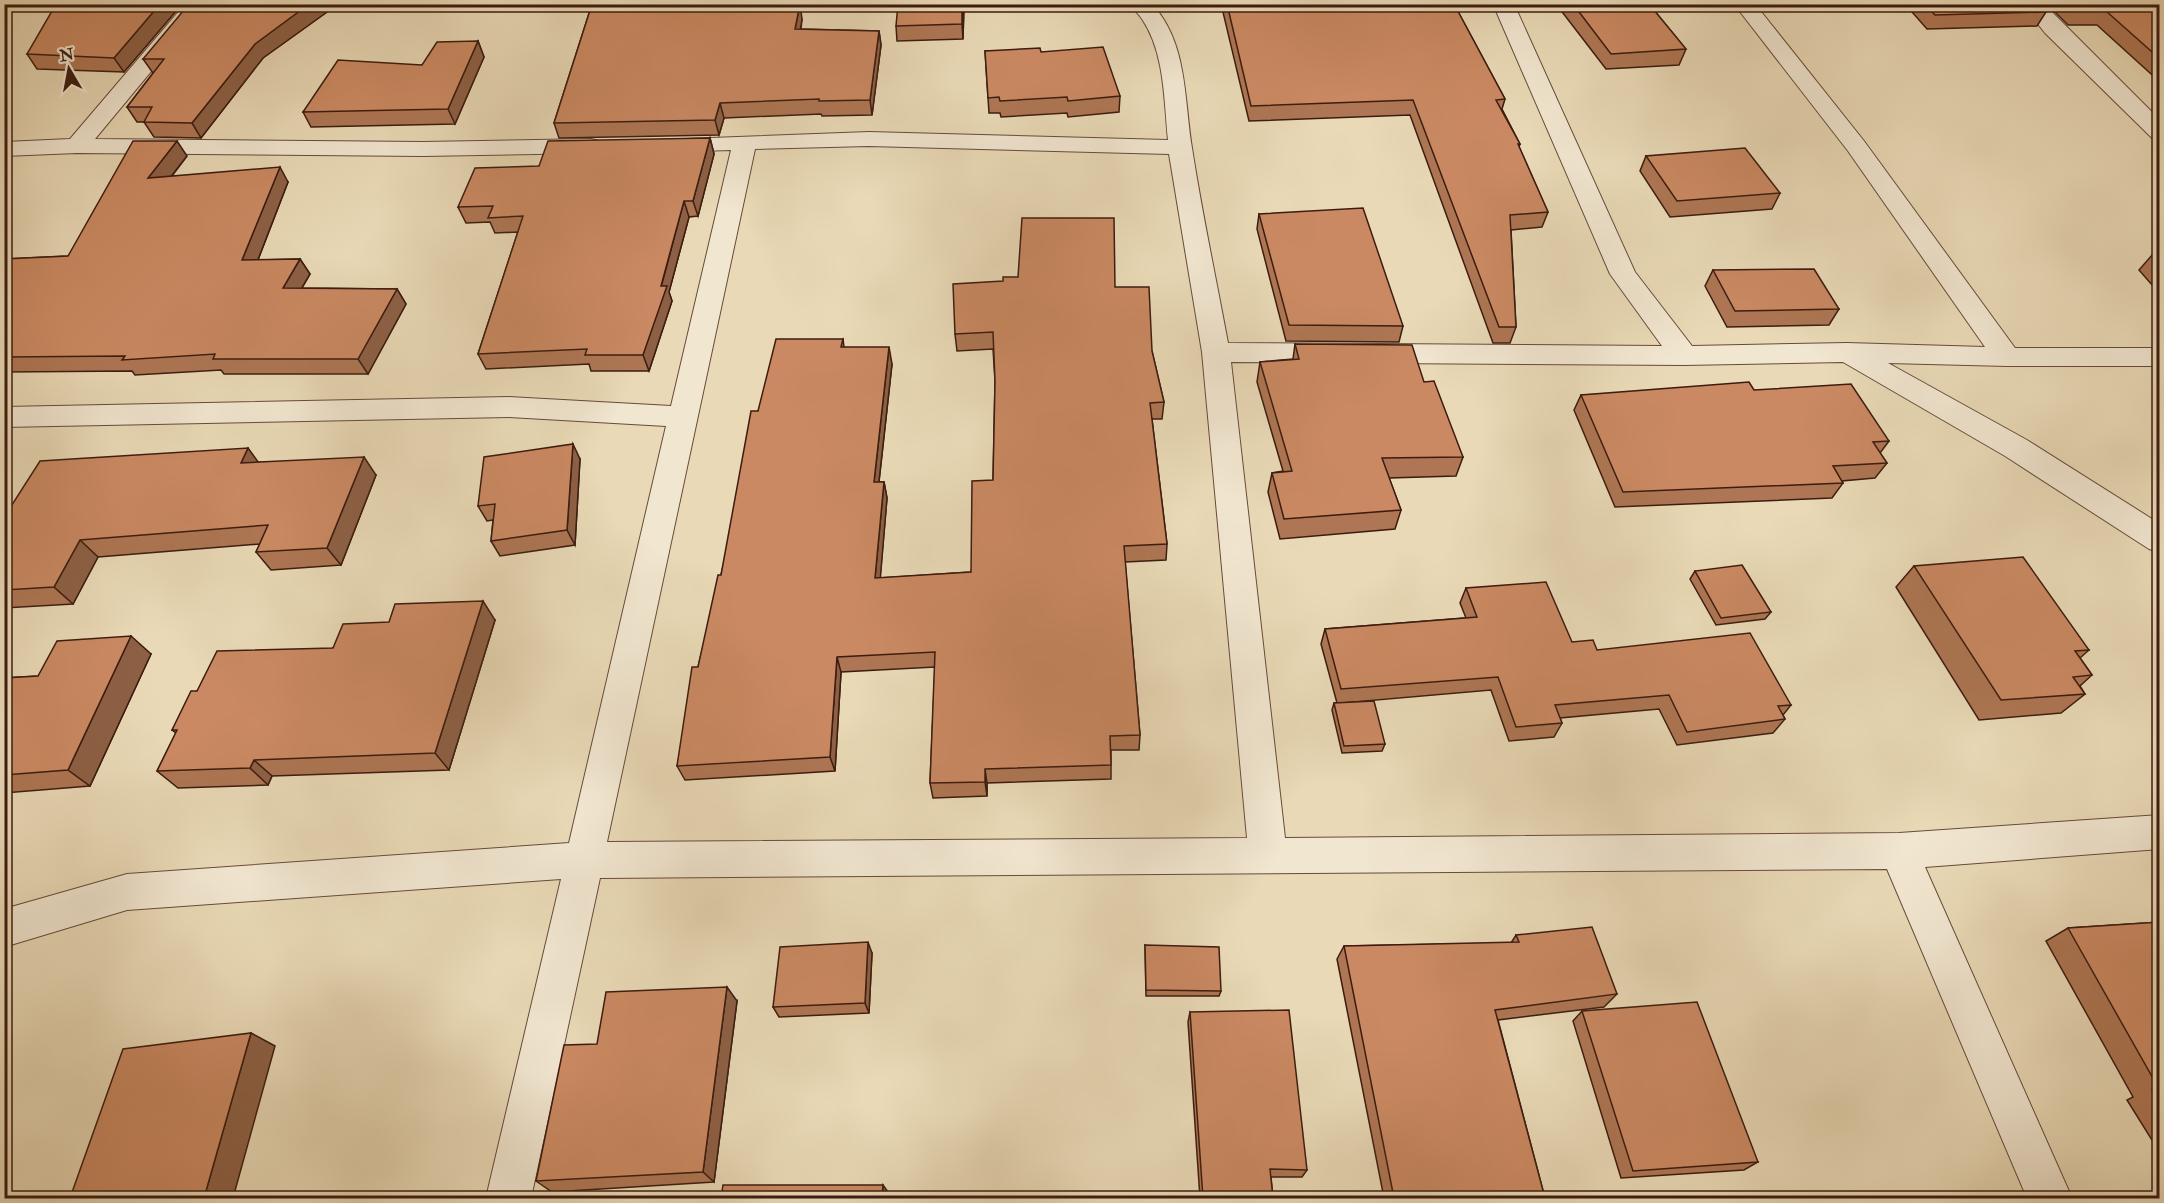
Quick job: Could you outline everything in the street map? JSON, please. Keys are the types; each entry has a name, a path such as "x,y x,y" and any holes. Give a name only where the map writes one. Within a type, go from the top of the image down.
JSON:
{"street":[{"path":"77,147 197,4"},
{"path":"1140,4 1152,17 1164,43 1173,77 1180,147 1216,352 1268,854"},
{"path":"1503,4 1623,274 1684,356"},
{"path":"1744,4 1856,146 2007,357"},
{"path":"2032,4 2053,28 2160,133"},
{"path":"641,146 869,139 1180,147"},
{"path":"509,1198 744,144"},
{"path":"4,149 77,147 423,149 608,146"},
{"path":"1216,352 1684,356 1847,352 2007,357 2160,357"},
{"path":"1847,352 2016,448 2160,540"},
{"path":"4,417 509,407 682,417"},
{"path":"8,926 127,892 585,860 1899,851 2160,832"},
{"path":"1899,851 2050,1198"}],"building":[{"path":"56,4 160,4 114,58 27,54"},
{"path":"189,4 309,4 255,44 192,123 144,122 152,107 127,107 164,59 143,59"},
{"path":"592,4 725,4 725,6 800,4 795,29 879,31 870,100 819,101 819,99 720,103 715,120 554,123"},
{"path":"898,4 962,4 962,24 896,26"},
{"path":"1227,4 1454,4 1505,99 1496,100 1520,144 1518,144 1548,212 1510,215 1516,327 1499,327 1413,100 1251,106"},
{"path":"1573,4 1649,4 1686,49 1611,54"},
{"path":"1925,4 2040,4 2046,12 1935,15"},
{"path":"2070,4 2160,4 2160,59 2106,11 2078,11"},
{"path":"478,41 448,109 303,112 338,60 422,65 437,42"},
{"path":"1103,47 1120,96 1068,101 1067,97 1000,101 999,97 988,98 985,51 1040,48 1041,52"},
{"path":"710,138 693,201 684,201 661,286 667,286 643,355 585,355 587,349 478,354 523,216 488,218 493,206 458,207 475,168 539,166 548,141"},
{"path":"133,141 177,141 148,178 280,167 242,260 300,259 283,288 397,289 358,359 213,359 215,354 122,360 125,356 4,357 4,259 68,256"},
{"path":"1745,148 1780,193 1677,201 1646,156"},
{"path":"1363,208 1403,326 1289,325 1259,214"},
{"path":"1022,218 1114,218 1115,287 1149,287 1152,351 1164,402 1150,403 1167,544 1124,546 1140,735 1110,736 1111,765 985,769 985,782 930,783 935,652 837,657 830,757 677,766 692,667 698,667 718,575 721,575 751,411 758,411 776,339 843,339 841,347 889,347 874,482 884,482 875,578 971,572 972,481 993,480 995,381 993,332 955,334 953,284 1003,281 1003,277 1018,277"},
{"path":"2153,254 2160,254 2160,262"},
{"path":"1814,269 1839,309 1735,311 1713,270"},
{"path":"1295,344 1412,345 1424,382 1434,381 1463,457 1382,458 1401,510 1284,519 1272,473 1292,471 1260,362 1299,359"},
{"path":"1749,382 1754,390 1851,384 1889,441 1873,442 1887,463 1833,466 1843,483 1623,492 1581,395"},
{"path":"573,444 567,530 491,541 495,504 478,506 484,457"},
{"path":"248,448 241,463 364,457 327,548 256,552 268,525 80,540 54,587 4,590 4,508 10,508 40,461"},
{"path":"2023,557 2089,650 2075,651 2092,675 2073,677 2085,694 2001,700 1914,566"},
{"path":"1742,565 1771,612 1721,618 1695,571"},
{"path":"1546,582 1572,642 1593,640 1597,650 1750,633 1791,705 1778,706 1785,719 1687,732 1669,695 1555,705 1562,723 1516,727 1498,677 1341,689 1325,629 1477,617 1466,588"},
{"path":"483,601 435,753 254,760 250,768 157,771 177,730 172,730 191,691 197,691 217,651 333,648 343,624 389,622 395,604"},
{"path":"131,636 68,770 4,775 4,678 38,676 57,641"},
{"path":"1374,701 1385,744 1344,746 1334,703"},
{"path":"2160,922 2160,1101 2152,1090 2159,1089 2068,928"},
{"path":"1592,927 1617,994 1495,1010 1545,1198 1394,1198 1344,946 1519,942 1516,935"},
{"path":"868,942 865,1003 773,1007 780,947"},
{"path":"1145,945 1219,947 1221,991 1146,990"},
{"path":"727,987 703,1172 536,1181 564,1045 597,1044 606,992"},
{"path":"1697,1002 1758,1162 1633,1171 1582,1011"},
{"path":"1289,1010 1307,1170 1270,1169 1273,1198 1203,1198 1190,1012"},
{"path":"251,1033 204,1198 70,1198 123,1049"},
{"path":"723,1185 883,1185 882,1198 721,1198"}]}
